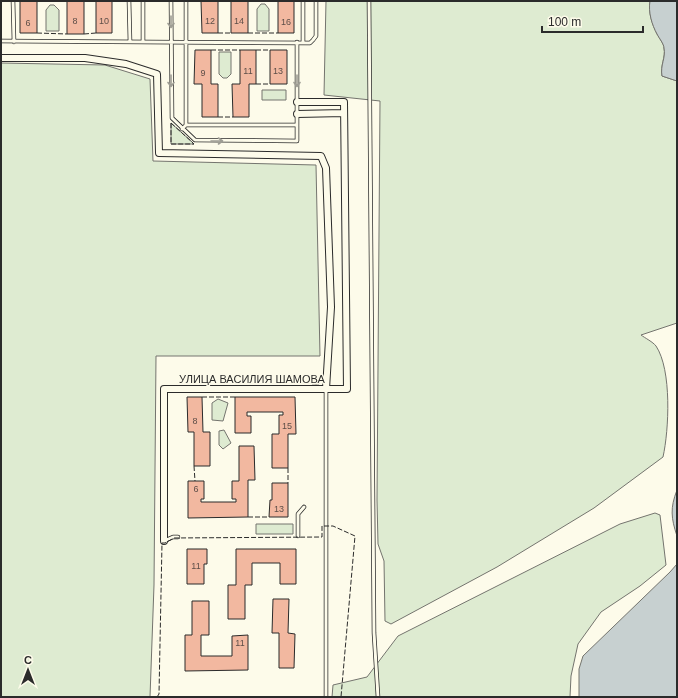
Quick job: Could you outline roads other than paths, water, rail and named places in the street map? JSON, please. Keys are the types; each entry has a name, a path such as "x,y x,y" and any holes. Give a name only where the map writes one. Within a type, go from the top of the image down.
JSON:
{"street":[{"path":"1,58 85,58 126,64 157,74 159,153 321,156 326,168 331,307 326,389"},
{"path":"297,102 344,102 344,113 297,114"},
{"name":"УЛИЦА ВАСИЛИЯ ШАМОВА","path":"164,541 164,389 346,389 344,113"}],"lane":[{"path":"13,1 14,42"},
{"path":"129,1 130,42"},
{"path":"143,1 143,42"},
{"path":"171,1 171,114 172,118 182,129 192,138 199,141 297,141 297,42"},
{"path":"182,129 186,125 186,1"},
{"path":"303,1 303,42"},
{"path":"1,41 311,42 316,36 316,1"},
{"path":"369,1 374,633 378,697"},
{"path":"186,125 297,125"},
{"path":"326,389 326,697"},
{"path":"298,536 298,514 304,507"},
{"path":"164,541 173,537 178,537"}]}
